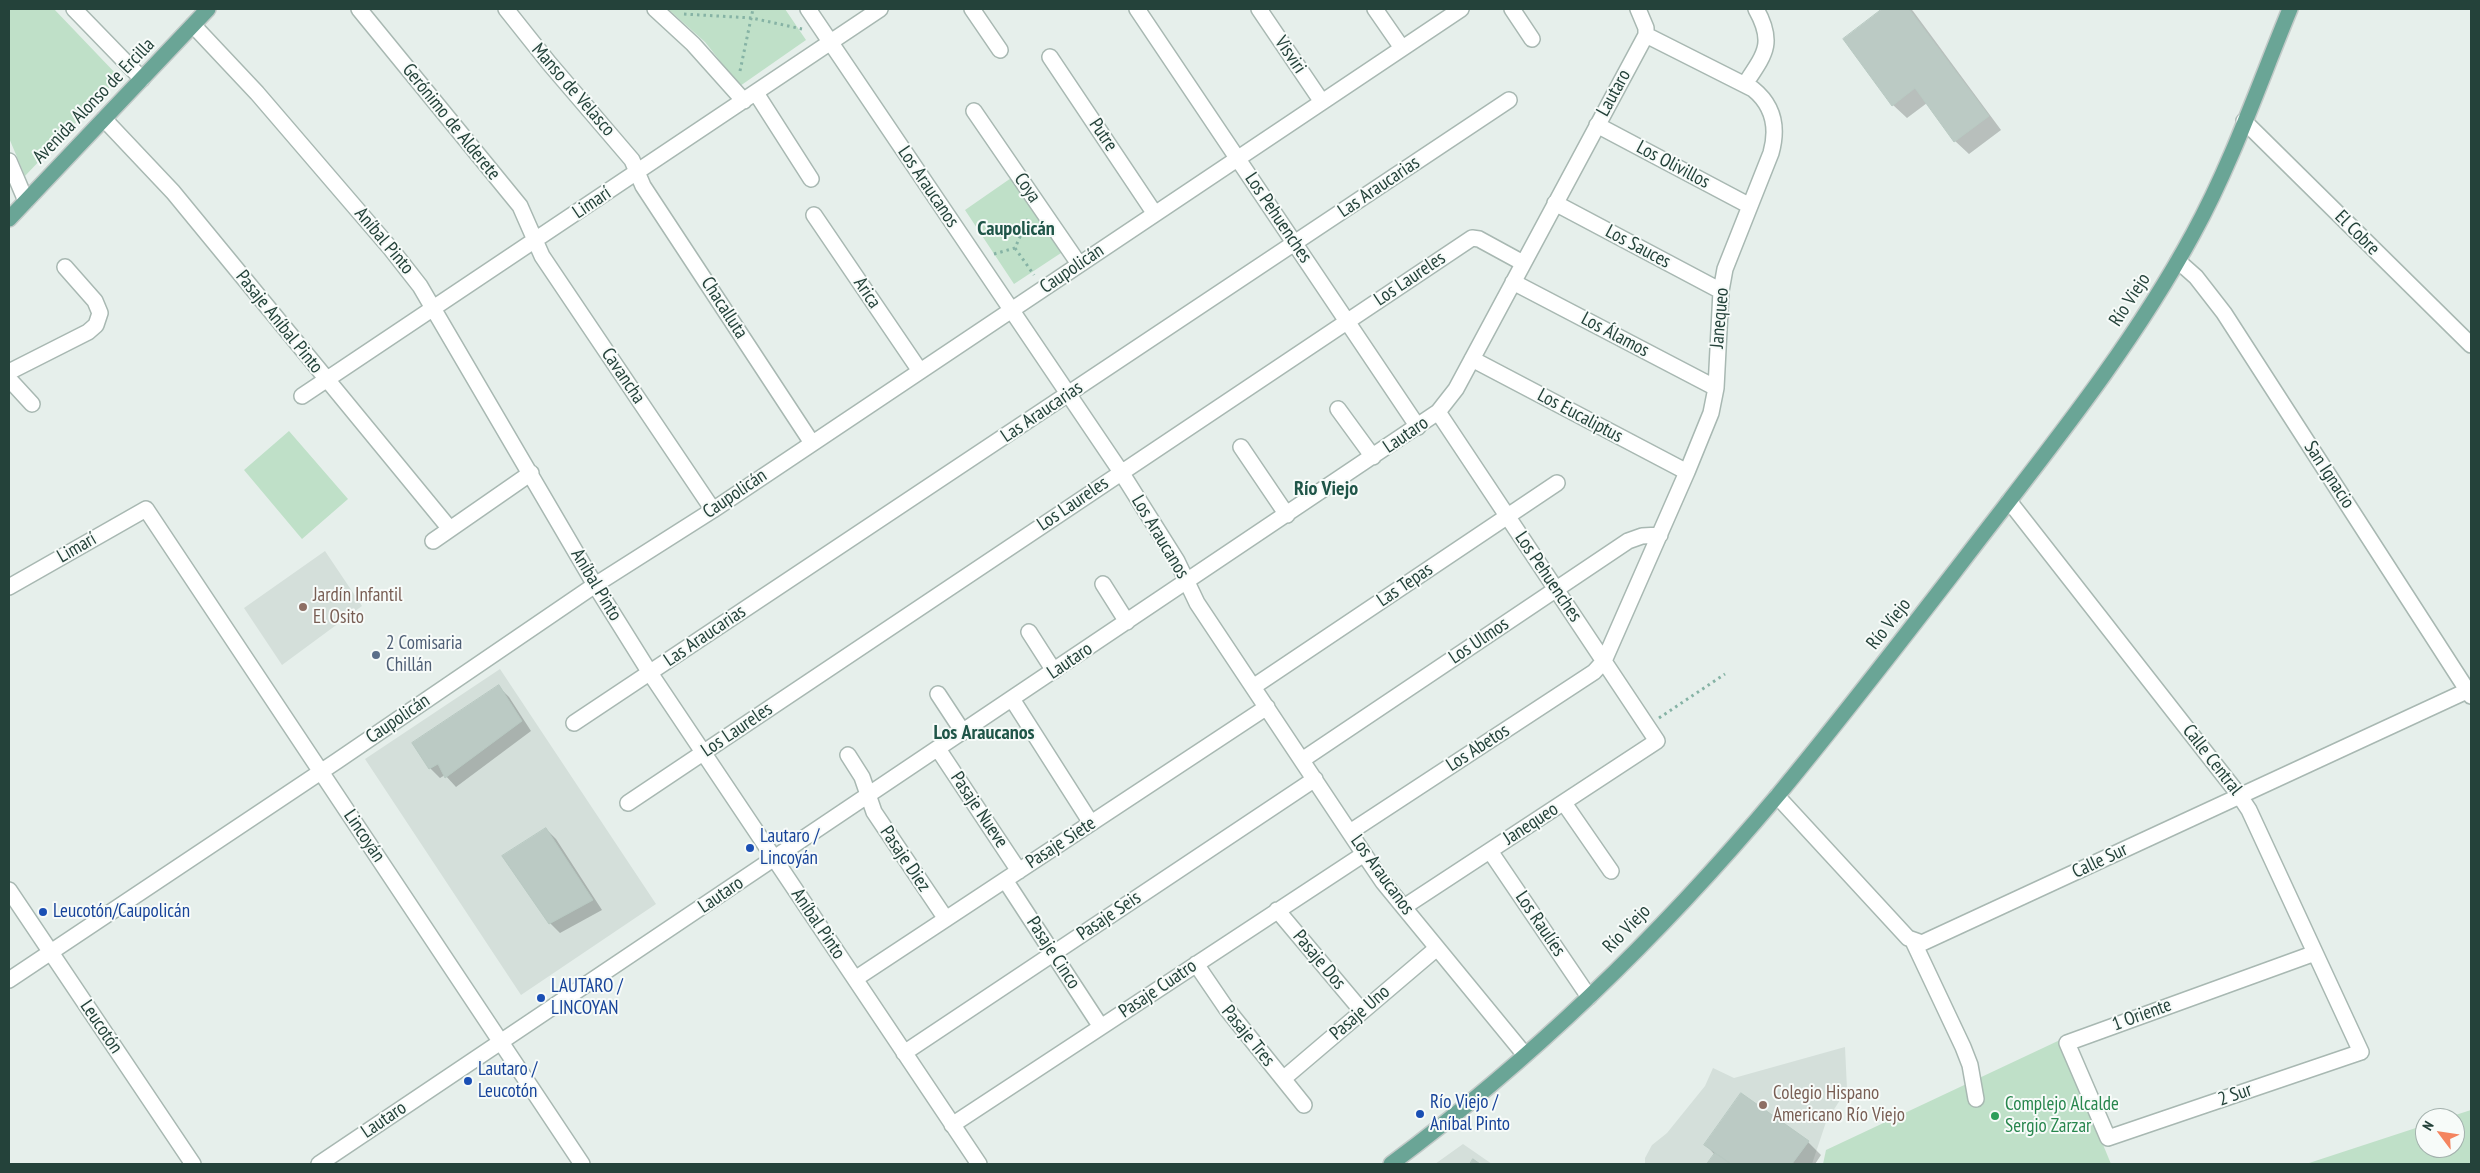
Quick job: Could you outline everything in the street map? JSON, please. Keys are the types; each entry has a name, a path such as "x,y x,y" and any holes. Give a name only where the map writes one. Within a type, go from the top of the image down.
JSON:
{"main road":[{"name":"Avenida Alonso de Ercilla","path":"9,219 208,9"},
{"name":"Río Viejo","path":"1391,1164 1461,1111 1589,997 1704,877 1777,796 1863,690 2084,402 2151,306 2178,261 2211,198 2290,9"}],"street":[{"path":"74,9 142,79"},
{"name":"Gerónimo de Alderete","path":"359,9 520,206 536,240"},
{"name":"Manso de Velasco","path":"506,9 549,63 612,134 632,160 638,172"},
{"name":"Los Araucanos","path":"808,9 1121,472 1178,561 1197,603 1364,854 1437,948 1526,1055"},
{"name":"Limarí","path":"302,396 638,172 828,38 880,9"},
{"path":"972,9 1000,50"},
{"name":"Los Pehuenches","path":"1137,9 1418,427"},
{"name":"Visviri","path":"1259,9 1322,102"},
{"path":"1375,9 1402,48"},
{"name":"Caupolicán","path":"9,980 595,585 713,510 1462,9"},
{"path":"1512,9 1532,39"},
{"path":"1638,9 1646,28 1646,35"},
{"path":"1745,84 1762,59 1767,40 1764,23 1756,9"},
{"path":"657,10 745,95 811,179"},
{"name":"Aníbal Pinto","path":"193,25 239,72 391,249 420,286 595,585 650,673 978,1164"},
{"name":"Janequeo","path":"1604,662 1687,472 1711,412 1716,388 1721,291 1726,269 1771,153 1775,131 1774,120 1766,102 1745,84 1646,35"},
{"name":"Lautaro","path":"319,1164 1438,412 1456,389 1646,35"},
{"name":"Putre","path":"1050,56 1155,214"},
{"name":"Las Araucarias","path":"574,723 1509,100"},
{"name":"Coya","path":"974,111 1079,264"},
{"name":"Pasaje Aníbal Pinto","path":"104,119 167,186 450,529"},
{"name":"El Cobre","path":"2244,121 2471,345"},
{"name":"Los Olivillos","path":"1597,125 1750,206"},
{"path":"9,161 26,202"},
{"name":"Chacalluta","path":"638,172 649,194 812,443"},
{"name":"Los Sauces","path":"1555,204 1721,291"},
{"name":"Arica","path":"814,215 920,371"},
{"name":"Los Laureles","path":"628,803 1472,238 1477,238 1523,263"},
{"name":"Cavancha","path":"536,240 542,256 713,510"},
{"name":"San Ignacio","path":"2178,261 2196,276 2224,313 2470,692"},
{"path":"9,372 88,332 96,325 100,313 95,301 65,267"},
{"name":"Los Álamos","path":"1514,282 1716,388"},
{"name":"Los Eucaliptus","path":"1472,359 1687,472"},
{"path":"9,379 32,404"},
{"path":"1338,408 1373,457"},
{"name":"Los Pehuenches","path":"1438,412 1657,741"},
{"path":"1241,447 1287,515"},
{"path":"433,541 531,473"},
{"name":"Las Tepas","path":"1253,687 1557,484"},
{"name":"Calle Central","path":"2009,501 2249,810 2361,1052"},
{"name":"Limarí","path":"9,587 146,508"},
{"name":"Lincoyán","path":"146,508 582,1164"},
{"name":"Los Ulmos","path":"1302,760 1634,538 1660,535"},
{"path":"1103,584 1127,622"},
{"path":"1029,632 1054,671"},
{"name":"Los Abetos","path":"1350,832 1594,672 1604,662"},
{"name":"Calle Sur","path":"1913,941 1926,942 2239,795 2470,692"},
{"path":"938,694 963,732"},
{"path":"1012,700 1091,823"},
{"name":"Pasaje Siete","path":"855,979 1267,707"},
{"name":"Janequeo","path":"1404,907 1657,741"},
{"name":"Pasaje Nueve","path":"938,749 1019,871"},
{"name":"Pasaje Diez","path":"848,755 862,778 874,812 946,919"},
{"name":"Pasaje Seis","path":"904,1053 1315,780"},
{"path":"1777,796 1913,941 1963,1047 1970,1065 1976,1100"},
{"path":"1564,803 1611,871"},
{"name":"Los Raulíes","path":"1490,851 1589,997"},
{"name":"Pasaje Cuatro","path":"952,1126 1364,854"},
{"name":"Pasaje Cinco","path":"1005,880 1101,1027"},
{"name":"Leucotón","path":"9,890 193,1164"},
{"name":"Pasaje Dos","path":"1277,910 1361,1010"},
{"name":"Pasaje Uno","path":"1283,1079 1361,1010 1437,948"},
{"name":"1 Oriente","path":"2108,1138 2066,1043 2315,953"},
{"name":"Pasaje Tres","path":"1196,964 1226,1008 1304,1105"},
{"name":"2 Sur","path":"2108,1138 2361,1052"}],"path":[{"path":"745,95 753,9"},
{"path":"657,10 752,18 828,38"},
{"path":"976,260 1015,248 1036,201"},
{"path":"1015,248 1043,288"},
{"path":"1648,726 1725,674"}],"shaded area":[{"name":"Jardín Infantil El Osito","path":"325,551 362,606 282,665 244,608"},
{"path":"500,669 656,904 521,995 365,759"},
{"name":"Colegio Hispano Americano Río Viejo","path":"1845,1047 1847,1089 1826,1122 1812,1164 1645,1164 1645,1158 1652,1145 1667,1133 1705,1086 1713,1068 1734,1078"},
{"path":"1463,1144 1492,1164 1435,1164"}],"green space":[{"path":"9,9 54,9 119,77 25,176 9,138"},
{"path":"668,9 785,9 806,40 740,86 705,42"},
{"path":"1014,176 1064,251 1014,284 965,210"},
{"path":"289,431 348,499 302,539 244,470"},
{"name":"Complejo Alcalde Sergio Zarzar","path":"2060,1040 2111,1164 1823,1164 1826,1150"},
{"path":"2471,1110 2471,1164 2306,1164 2415,1128 2415,1158 2465,1158 2465,1112"}],"building":[{"path":"1882,9 1909,9 1989,116 1954,142 1915,88 1892,106 1843,39"},
{"path":"499,685 522,721 445,778 438,764 429,769 412,743"},
{"path":"546,828 593,900 549,924 502,856"},
{"path":"1741,1093 1809,1141 1792,1164 1731,1164 1704,1145"},
{"path":"1715,1153 1731,1164 1707,1164"},
{"path":"1473,1159 1480,1164 1470,1164"}],"place":[{"name":"Jardín Infantil El Osito","path":"303,607"},
{"name":"2 Comisaria Chillán","path":"376,655"},
{"name":"Lautaro / Lincoyán","path":"750,848"},
{"name":"Leucotón/Caupolicán","path":"43,912"},
{"name":"LAUTARO / LINCOYAN","path":"541,998"},
{"name":"Lautaro / Leucotón","path":"468,1081"},
{"name":"Colegio Hispano Americano Río Viejo","path":"1763,1105"},
{"name":"Río Viejo / Aníbal Pinto","path":"1420,1114"},
{"name":"Complejo Alcalde Sergio Zarzar","path":"1995,1116"}],"district":[{"name":"Caupolicán","path":"1016,229"},
{"name":"Río Viejo","path":"1326,489"},
{"name":"Los Araucanos","path":"984,733"}]}
